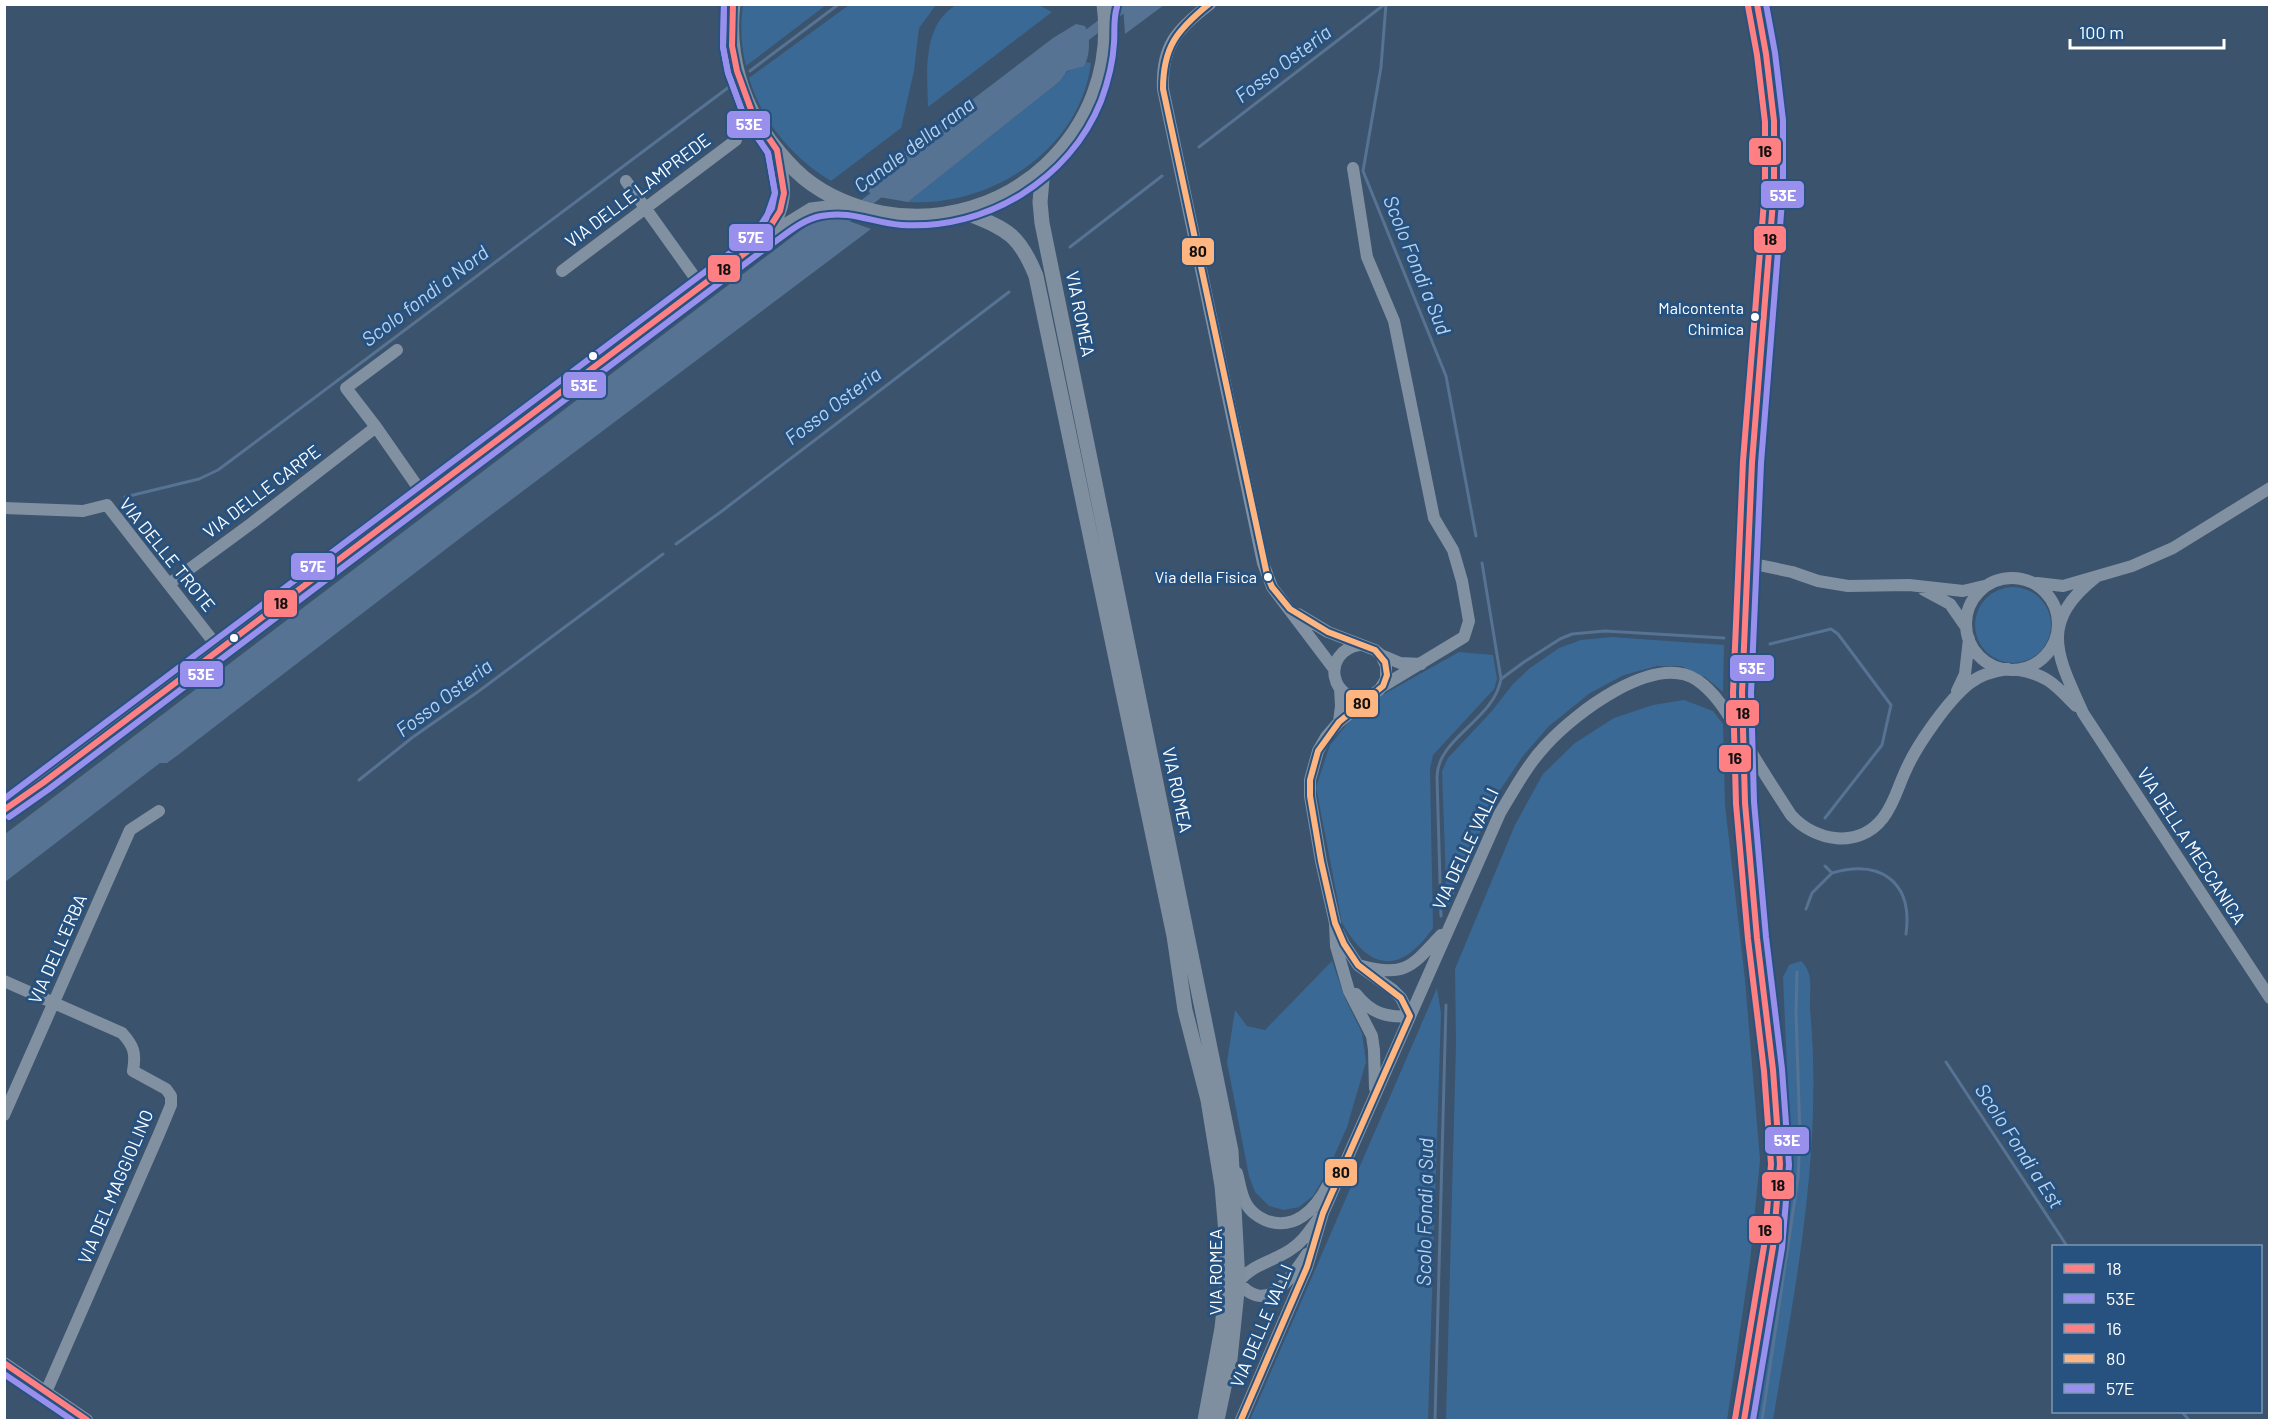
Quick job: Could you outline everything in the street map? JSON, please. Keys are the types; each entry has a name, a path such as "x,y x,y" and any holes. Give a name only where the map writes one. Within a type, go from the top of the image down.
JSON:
{"main road":[{"path":"733,4 732,46 737,71 753,115 777,150 803,178 835,198 852,205 895,215 928,216 962,211 1005,195 1043,169 1069,140 1080,124 1096,89 1104,51 1106,7"},
{"path":"761,241 774,224 784,193 777,150"},
{"name":"VIA ROMEA","path":"1043,169 1040,202 1042,223 1231,1151 1233,1282 1230,1359 1216,1420"},
{"path":"4,810 45,782 761,241 811,210 852,205"},
{"name":"VIA ROMEA","path":"962,211 1000,226 1011,234 1027,254 1036,276 1174,936 1185,1010 1208,1100 1222,1186 1233,1282 1204,1420"}],"street":[{"path":"1210,4 1191,19 1173,39 1164,64 1163,89 1263,563 1272,586 1334,669"},
{"path":"1744,1420 1773,1247 1780,1164 1745,800 1742,693 1752,462 1774,189 1774,121 1757,4"},
{"name":"VIA DELLE LAMPREDE","path":"562,271 736,140"},
{"path":"1353,168 1367,257 1394,321 1434,518 1453,550 1468,612 1468,629 1464,638 1383,686 1338,722 1318,751 1310,780 1310,796 1321,861 1335,923 1336,946 1349,991 1371,1036 1374,1050 1375,1094"},
{"path":"626,182 701,286"},
{"path":"397,350 346,388 424,496"},
{"name":"VIA DELLE CARPE","path":"169,584 376,427"},
{"path":"1749,563 1833,584 1915,586 1962,591 2015,578 2063,586 2132,566 2173,548 2270,488"},
{"name":"VIA DELLE TROTE","path":"4,508 83,511 107,505 220,650"},
{"path":"1915,586 1950,604 1968,633 1975,650 1984,660 2010,669 2030,666 2042,658 2055,643 2064,610 2070,600 2096,577"},
{"path":"1968,633 1967,615 1973,599 1997,581"},
{"path":"2030,581 2043,590 2055,606 2058,630"},
{"path":"1290,609 1328,632 1371,648 1400,663 1422,664"},
{"name":"VIA DELLA MECCANICA","path":"2058,630 2059,654 2062,664 2083,713 2270,998"},
{"name":"VIA DELLE VALLI","path":"1240,1420 1298,1289 1323,1213 1448,927 1500,813 1545,745 1574,718 1626,685 1655,675 1677,673 1696,679 1716,697 1798,823 1830,838 1858,836 1882,819 1895,797 1911,760 1954,698 1965,674 1968,633"},
{"path":"1338,722 1341,706 1340,688 1334,677 1334,669 1341,654 1359,645"},
{"path":"1381,655 1387,670 1383,686"},
{"name":"VIA DELLE VALLI","path":"1954,698 1979,677 2010,669"},
{"name":"VIA DELLA MECCANICA","path":"2010,669 2038,674 2050,680 2083,713"},
{"path":"1340,688 1353,697 1370,696"},
{"name":"VIA DELL'ERBA","path":"4,1115 130,830 159,811"},
{"path":"1335,923 1344,944 1358,965 1393,990 1401,998 1410,1016 1388,1016 1371,1009 1353,990 1343,974"},
{"path":"1358,965 1381,971 1404,969 1417,960 1448,927"},
{"name":"VIA DEL MAGGIOLINO","path":"4,981 122,1033 129,1041 136,1056 133,1071 166,1089 171,1096 171,1105 159,1134 46,1392"},
{"name":"VIA DELLE VALLI","path":"1231,1151 1247,1207 1259,1217 1274,1224 1289,1223 1304,1216 1323,1196 1333,1173 1351,1149"},
{"name":"VIA DELLE VALLI","path":"1314,1245 1289,1281 1274,1292 1252,1294 1233,1282 1247,1271 1301,1242 1323,1213"},
{"path":"4,1363 87,1420"}],"shaded area":[{"path":"743,4 826,5 746,66 742,36"},
{"path":"1037,4 1052,12 928,107 929,51 937,25 945,14 956,5"},
{"path":"849,5 936,5 919,28 914,71 901,128 831,181 804,161 781,137 762,109 749,78"},
{"path":"1086,62 1091,63 1083,94 1069,122 1050,147 1026,167 999,183 970,195 939,201 908,202 1059,82 1066,73"},
{"path":"2013,587 2028,590 2040,598 2048,610 2051,625 2048,640 2040,652 2028,660 2013,663 1998,660 1986,652 1978,640 1975,625 1978,610 1986,598 1998,590"},
{"path":"1612,637 1724,645 1723,692 1705,677 1681,666 1657,666 1624,675 1590,693 1549,726 1523,756 1494,799 1447,910 1442,771 1448,758 1530,668 1559,648 1581,640"},
{"path":"1459,652 1493,655 1497,679 1494,689 1433,755 1430,769 1433,928 1409,954 1397,960 1386,961 1374,958 1363,951 1342,923 1316,787 1330,745 1361,707"},
{"path":"1684,700 1713,711 1723,724 1725,805 1745,980 1760,1160 1750,1262 1727,1420 1446,1420 1456,1043 1455,969 1515,825 1543,774 1575,743 1614,718 1653,705"},
{"path":"1332,961 1345,998 1362,1033 1366,1062 1347,1127 1328,1170 1313,1196 1299,1207 1284,1210 1269,1206 1255,1192 1249,1176 1227,1062 1235,1010 1247,1026 1265,1030"},
{"path":"1801,961 1810,977 1813,1061 1813,1113 1805,1216 1773,1420 1750,1420 1783,1222 1789,1167 1783,977 1789,965"},
{"path":"1437,988 1441,1013 1428,1420 1250,1420"}],"water":[{"path":"1123,4 1164,5 1125,34"},
{"path":"1076,24 1085,26 1088,35 1089,52 1084,66 1067,71 1059,82 908,202 879,197 866,191 863,183 1053,38"},
{"path":"835,216 871,229 467,533 178,755 167,763 160,763 5,882 5,834 801,230 819,219"}],"waterway":[{"name":"Scolo fondi a Nord","path":"750,71 839,4"},
{"name":"Canale della rana","path":"1078,42 1128,4"},
{"name":"Fosso Osteria","path":"1199,147 1385,4"},
{"name":"Scolo Fondi a Sud","path":"1386,4 1381,67 1363,171 1446,376 1476,536"},
{"name":"Scolo fondi a Nord","path":"125,497 199,479 218,470 729,87"},
{"name":"Fosso Osteria","path":"1070,247 1162,176"},
{"name":"Canale della rana","path":"834,227 887,187"},
{"name":"Fosso Osteria","path":"676,544 1009,292"},
{"name":"Fosso Osteria","path":"359,780 413,737 479,691 663,554"},
{"name":"Scolo Fondi a Sud","path":"1441,916 1437,777 1439,763 1455,740 1488,706 1501,679 1482,563"},
{"name":"Scolo Fondi a Est","path":"1770,644 1831,629 1838,634 1891,705 1882,745 1825,818"},
{"name":"Scolo Fondi a Est","path":"1501,679 1560,639 1572,634 1605,631 1724,638"},
{"name":"Scolo Fondi a Est","path":"1806,909 1812,893 1832,873 1825,866"},
{"name":"Scolo Fondi a Est","path":"1832,873 1850,869 1865,869 1879,872 1890,879 1899,888 1904,901 1907,916 1906,934"},
{"path":"1762,1420 1798,1178 1800,1137 1797,972"},
{"name":"Scolo Fondi a Sud","path":"1435,1420 1446,1005"},
{"name":"Scolo Fondi a Est","path":"1946,1062 2066,1245"},
{"name":"Scolo Fondi a Est","path":"2183,1413 2189,1420"}],"transit line":[{"name":"53E","path":"724,4 723,47 728,73 745,119 768,153 775,193 766,219 752,236"},
{"name":"57E","path":"4,799 754,235 772,208 775,193 768,153 745,119 728,73 723,47 724,4"},
{"name":"18","path":"4,810 761,241 780,211 784,193 777,150 753,115 737,71 732,46 733,4"},
{"name":"80","path":"1209,4 1188,22 1174,40 1166,62 1163,89 1267,575 1272,587 1290,609 1328,632 1375,650 1385,662 1387,675 1383,686 1339,722 1318,751 1310,780 1310,796 1335,923 1344,944 1358,965 1401,998 1410,1016 1323,1213 1307,1267 1241,1420"},
{"name":"18","path":"1744,1420 1773,1247 1780,1164 1773,1070 1757,938 1745,803 1742,693 1752,462 1774,189 1774,121 1757,4"},
{"name":"53E","path":"1753,1420 1782,1248 1789,1165 1782,1069 1766,937 1754,802 1751,693 1761,463 1783,189 1783,120 1766,4"},
{"name":"16","path":"1735,1419 1764,1246 1771,1164 1764,1071 1748,939 1736,804 1733,693 1743,461 1765,189 1765,122 1748,6"},
{"name":"53E","path":"9,817 799,225 813,218 832,215 852,216 902,225 934,224 964,219 994,209 1021,194 1046,176 1068,154 1087,129 1101,101 1111,65 1117,7"},
{"name":"18","path":"4,1363 87,1420"},
{"name":"53E","path":"4,1374 72,1420"}],"place":[{"name":"Malcontenta Chimica","path":"1755,317"},
{"name":"Via della Fisica","path":"1268,577"}]}
